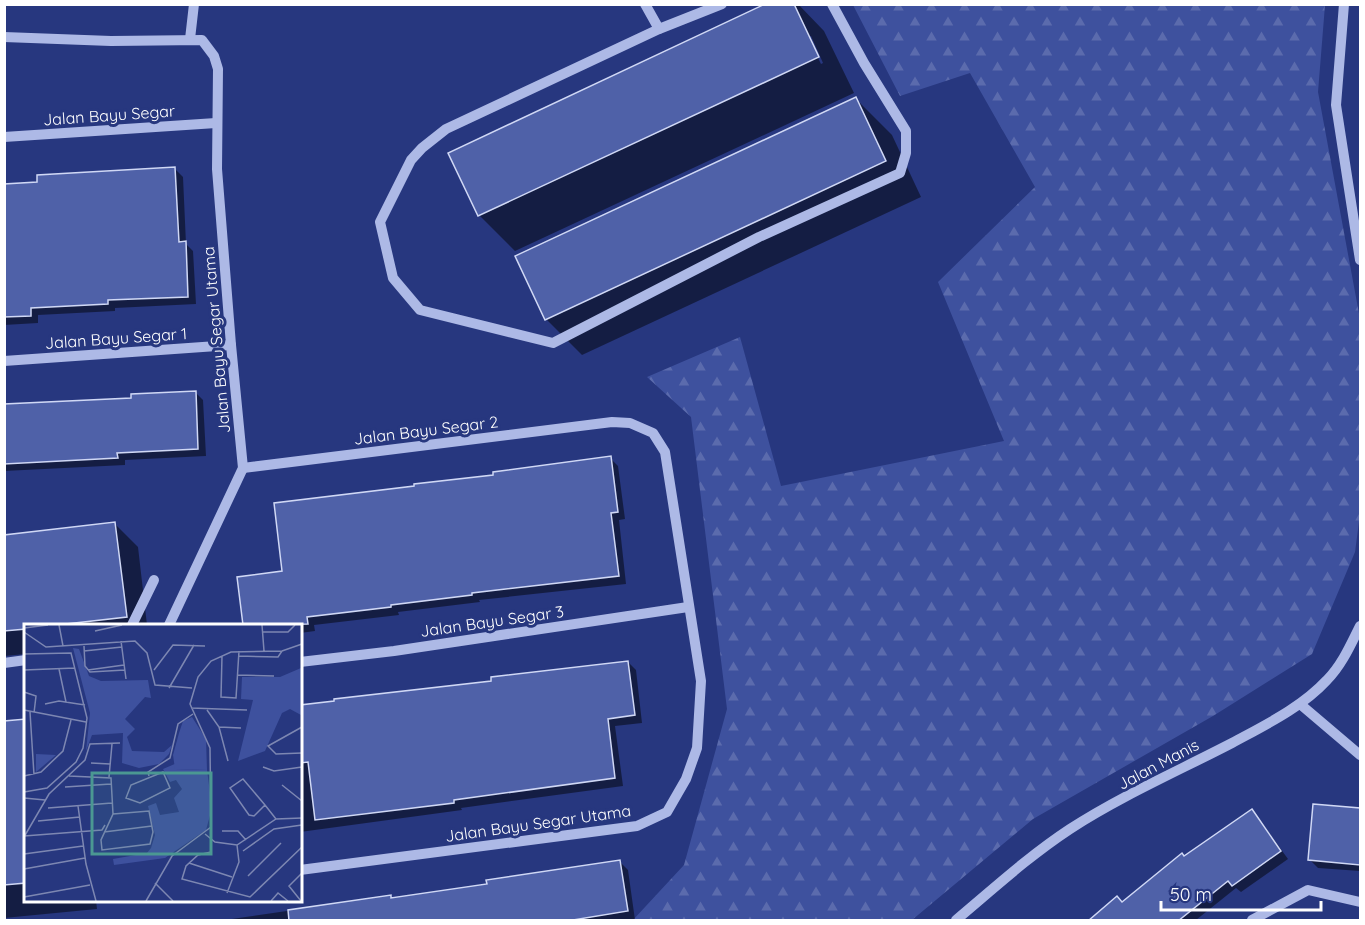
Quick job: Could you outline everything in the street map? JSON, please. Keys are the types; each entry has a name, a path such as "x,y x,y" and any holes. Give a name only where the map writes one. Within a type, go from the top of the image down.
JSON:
{"street":[{"path":"4,37 111,41 196,39 194,4"},
{"path":"645,4 659,29"},
{"path":"722,4 659,29 446,129 422,148 411,160 380,222 393,278 420,310 553,343 759,237 900,173 906,153 906,131 864,63 832,4"},
{"path":"1344,4 1336,105 1360,260"},
{"name":"Jalan Bayu Segar Utama","path":"196,39 214,56 218,69 217,169 243,468"},
{"name":"Jalan Bayu Segar","path":"4,137 216,123"},
{"name":"Jalan Bayu Segar 1","path":"4,361 231,345"},
{"name":"Jalan Bayu Segar Utama","path":"302,870 637,826 667,812 686,779 697,748 701,681 665,452 653,433 630,423 612,422"},
{"name":"Jalan Bayu Segar 2","path":"243,468 612,422"},
{"path":"169,624 243,468"},
{"path":"132,624 154,580"},
{"name":"Jalan Bayu Segar 3","path":"302,662 394,651 688,607"},
{"name":"Jalan Manis","path":"956,921 1034,855 1071,829 1264,726 1300,704 1328,679 1349,649 1360,626"},
{"path":"4,663 24,660"},
{"path":"1300,704 1360,755"},
{"path":"1252,921 1308,890 1360,902"}],"green space":[{"path":"853,5 1325,5 1318,92 1360,319 1360,514 1355,552 1312,654 1213,716 1033,819 912,920 633,920 684,865 727,709 691,417 647,377 740,337 781,486 1004,441 938,282 1035,187 970,73 900,96"}],"building":[{"path":"765,4 794,4 819,57 478,216 448,153"},
{"path":"856,97 886,161 545,320 515,256"},
{"path":"175,167 179,242 186,241 188,297 108,300 108,304 31,308 31,316 4,317 4,184 37,182 37,175"},
{"path":"196,391 198,449 117,453 118,458 4,464 4,404 131,398 131,394"},
{"path":"611,456 618,512 611,513 619,576 472,593 472,595 391,605 391,607 307,617 308,624 243,624 237,577 282,571 274,503 493,475 493,472"},
{"path":"115,522 127,617 66,624 24,624 24,629 4,631 4,535"},
{"path":"628,661 635,715 608,719 615,778 454,800 454,803 315,820 308,762 302,763 302,705 491,681 491,677"},
{"path":"24,719 24,883 4,885 4,721"},
{"path":"1313,804 1360,808 1360,865 1308,860"},
{"path":"1252,809 1281,851 1232,886 1228,881 1178,921 1088,921 1117,896 1122,902 1182,853 1184,856"},
{"path":"620,860 628,911 567,921 289,921 288,910 487,884 486,880"}]}
